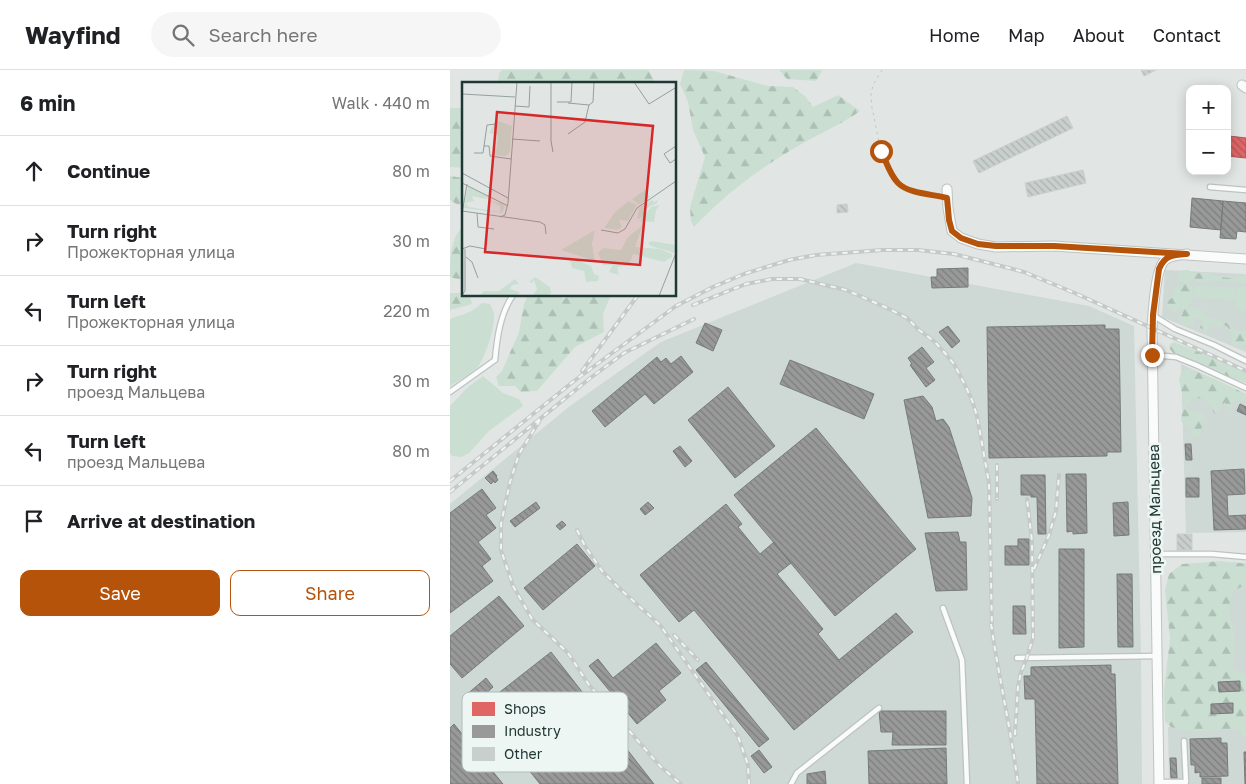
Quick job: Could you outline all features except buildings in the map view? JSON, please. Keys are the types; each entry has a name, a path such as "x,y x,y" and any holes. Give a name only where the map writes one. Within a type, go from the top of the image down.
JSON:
{"street":[{"path":"947,193 949,220 952,231 961,238 978,244 996,246 1054,246 1246,258"},
{"name":"проезд Мальцева","path":"1159,783 1152,355 1153,315 1158,276 1162,263 1170,256 1187,254"}],"lane":[{"path":"1210,187 1246,190"},
{"path":"450,392 495,360 498,330 512,296"},
{"path":"1153,315 1175,329 1246,361"},
{"path":"1152,355 1176,357 1246,388"},
{"path":"1156,554 1212,554 1246,557"},
{"path":"943,608 962,660 967,784"},
{"path":"1017,658 1157,656"},
{"path":"791,784 797,773 879,708"},
{"path":"1159,783 1186,783 1184,741"}],"path":[{"path":"882,70 873,85 871,95 881,151 891,172 897,182 906,188 947,193"}],"shaded area":[{"path":"856,263 1089,306 1134,326 1142,784 450,784 450,504 570,406 661,342"},
{"path":"1165,270 1246,274 1246,352 1162,317"},
{"path":"1181,364 1246,394 1246,532 1186,533"},
{"path":"1228,562 1246,563 1246,784 1169,784 1168,727 1231,725"}],"green space":[{"path":"502,70 648,70 655,82 498,82 499,73"},
{"path":"684,70 714,71 768,86 793,87 806,97 813,107 838,95 860,111 786,153 757,172 718,203 694,227 691,221 690,207 705,157 693,130 688,102 680,84"},
{"path":"779,70 822,71 816,81 787,79"},
{"path":"450,108 462,108 462,168 450,167"},
{"path":"450,176 462,178 462,203 458,205 450,200"},
{"path":"462,228 462,278 458,279 450,277 453,242"},
{"path":"1182,270 1188,270 1197,274 1209,273 1225,278 1246,276 1246,284 1221,281 1198,282 1190,279 1186,284 1179,281 1177,276"},
{"path":"1190,284 1194,290 1193,298 1187,309 1200,309 1209,319 1225,322 1238,331 1246,331 1246,344 1237,346 1232,344 1231,333 1228,327 1224,325 1220,328 1209,324 1209,330 1204,332 1200,327 1204,320 1199,318 1194,318 1194,323 1191,326 1182,324 1178,319 1183,314 1182,308 1172,312 1167,306 1168,301 1172,298 1174,289"},
{"path":"1195,285 1236,288 1236,300 1194,298"},
{"path":"1237,286 1246,287 1246,311 1236,310"},
{"path":"450,293 462,293 462,296 470,296 472,304 450,310"},
{"path":"528,296 559,296 564,299 568,296 611,296 603,314 604,332 575,347 537,391 521,392 515,386 499,386 496,377 502,371 519,332 524,304"},
{"path":"482,303 490,304 494,315 494,324 485,352 477,368 450,386 450,319 471,311"},
{"path":"1174,342 1246,373 1246,383 1221,375 1190,359 1174,354 1169,348 1170,344"},
{"path":"1189,369 1246,394 1246,402 1235,401 1228,410 1225,402 1215,414 1206,400 1193,397 1186,407 1188,410 1203,413 1205,417 1199,436 1195,438 1191,436 1190,427 1183,424 1181,420 1184,402 1179,380 1181,372"},
{"path":"483,376 503,393 519,399 523,406 489,431 469,453 461,457 452,456 450,453 450,406 468,387"},
{"path":"1221,561 1246,564 1246,585 1234,590 1229,605 1229,613 1235,636 1233,668 1240,673 1246,673 1246,739 1238,730 1187,731 1171,727 1165,721 1164,689 1170,639 1165,590 1169,574 1182,564"}],"railway":[{"path":"450,481 574,381 676,306 744,274 789,260 816,255 883,250 918,250 954,254 1024,272 1246,371"},
{"path":"693,305 746,284 772,279 800,279 846,290 885,307 907,318 935,342 954,364 972,400 977,416 989,483 992,629"},
{"path":"582,371 637,296"},
{"path":"450,492 589,379 624,353 694,319"},
{"path":"540,420 519,454 510,482 501,524 501,550 513,586 532,619 568,653 595,692"},
{"path":"997,465 997,499"},
{"path":"1034,569 1049,535 1056,511 1059,475"},
{"path":"1015,735 1018,686 1033,638 1032,541 1027,499"},
{"path":"577,530 602,571 660,625 738,736 748,765 749,784"},
{"path":"991,624 1018,784"},
{"path":"674,635 698,660"},
{"path":"628,729 660,766 681,784"}],"route":[{"path":"881,151 897,182 906,188 947,198 952,231 961,238 978,244 996,246 1054,246 1187,254 1170,256 1162,263 1159,269 1155,290 1152,355"}]}
